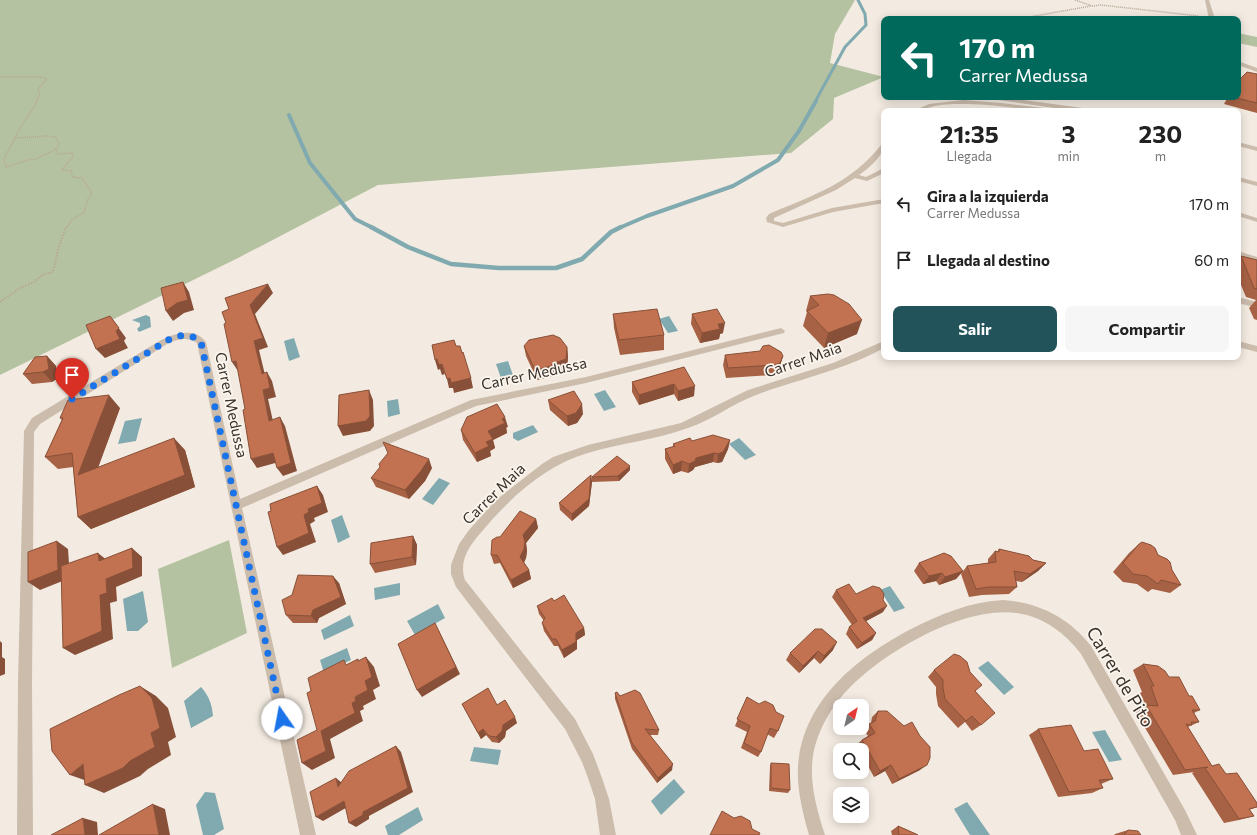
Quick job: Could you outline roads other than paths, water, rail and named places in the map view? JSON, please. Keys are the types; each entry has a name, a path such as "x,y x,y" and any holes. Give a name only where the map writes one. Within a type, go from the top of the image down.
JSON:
{"street":[{"path":"1207,0 1211,16"},
{"path":"1241,64 1257,70"},
{"path":"1008,100 1068,108"},
{"path":"923,108 938,104 975,103 1023,108"},
{"path":"1241,145 1257,149"},
{"path":"881,148 870,162 855,176 836,188 770,218 771,222 783,225 832,210 881,201"},
{"path":"855,176 866,179 881,172"},
{"path":"1241,180 1257,184"},
{"path":"1241,215 1257,220"},
{"path":"1241,254 1257,260"},
{"path":"1241,301 1257,305"},
{"name":"Carrer Medussa","path":"237,505 474,403 586,380 781,331"},
{"name":"Carrer Medussa","path":"25,835 28,440 32,426 46,415 176,336 193,337 201,342 308,835"},
{"name":"Carrer Maia","path":"608,835 602,799 588,759 570,724 460,583 456,567 462,550 471,537 513,492 535,474 557,460 586,450 682,426 703,418 742,396 855,358 881,345"},
{"path":"1241,345 1257,349"},
{"name":"Carrer de Pito","path":"817,835 805,789 808,746 818,721 840,688 856,672 875,657 911,636 950,617 989,607 1005,606 1037,612 1070,630 1079,639 1176,808 1189,835"}],"water":[{"path":"146,315 150,317 151,327 139,332 137,329 140,326 140,323 132,320"},
{"path":"669,316 678,331 668,333 659,319"},
{"path":"294,338 300,357 289,361 284,341"},
{"path":"508,361 514,378 502,381 496,364"},
{"path":"605,390 616,407 604,411 594,394"},
{"path":"398,399 400,414 388,417 387,401"},
{"path":"142,418 136,441 118,444 125,421"},
{"path":"533,425 538,432 518,441 513,438 513,433"},
{"path":"739,438 756,455 745,460 729,444"},
{"path":"439,478 450,483 433,505 422,499"},
{"path":"342,515 350,537 338,543 331,520"},
{"path":"400,583 400,595 375,600 374,588"},
{"path":"890,586 905,608 894,612 880,590"},
{"path":"143,591 148,622 138,631 127,631 123,599"},
{"path":"438,604 445,618 415,635 407,621"},
{"path":"350,615 354,626 324,640 321,630"},
{"path":"347,648 351,660 324,673 320,660"},
{"path":"988,661 1014,687 1004,695 978,668"},
{"path":"201,687 210,700 213,716 191,728 184,701"},
{"path":"1105,730 1122,760 1109,762 1092,732"},
{"path":"474,747 501,750 498,765 470,761"},
{"path":"674,779 685,792 661,815 651,801"},
{"path":"205,792 215,793 224,829 214,835 203,835 196,805"},
{"path":"967,802 990,835 970,835 954,809"},
{"path":"418,807 423,820 399,835 388,835 385,826"}],"waterway":[{"path":"815,102 845,47 866,25 865,14 858,0"},
{"path":"619,228 647,216 733,186 778,160 799,131 816,101"},
{"path":"289,115 310,163 355,219 371,227"},
{"path":"371,227 408,247 451,264 499,268 556,268 582,259 611,232 619,228"}]}
